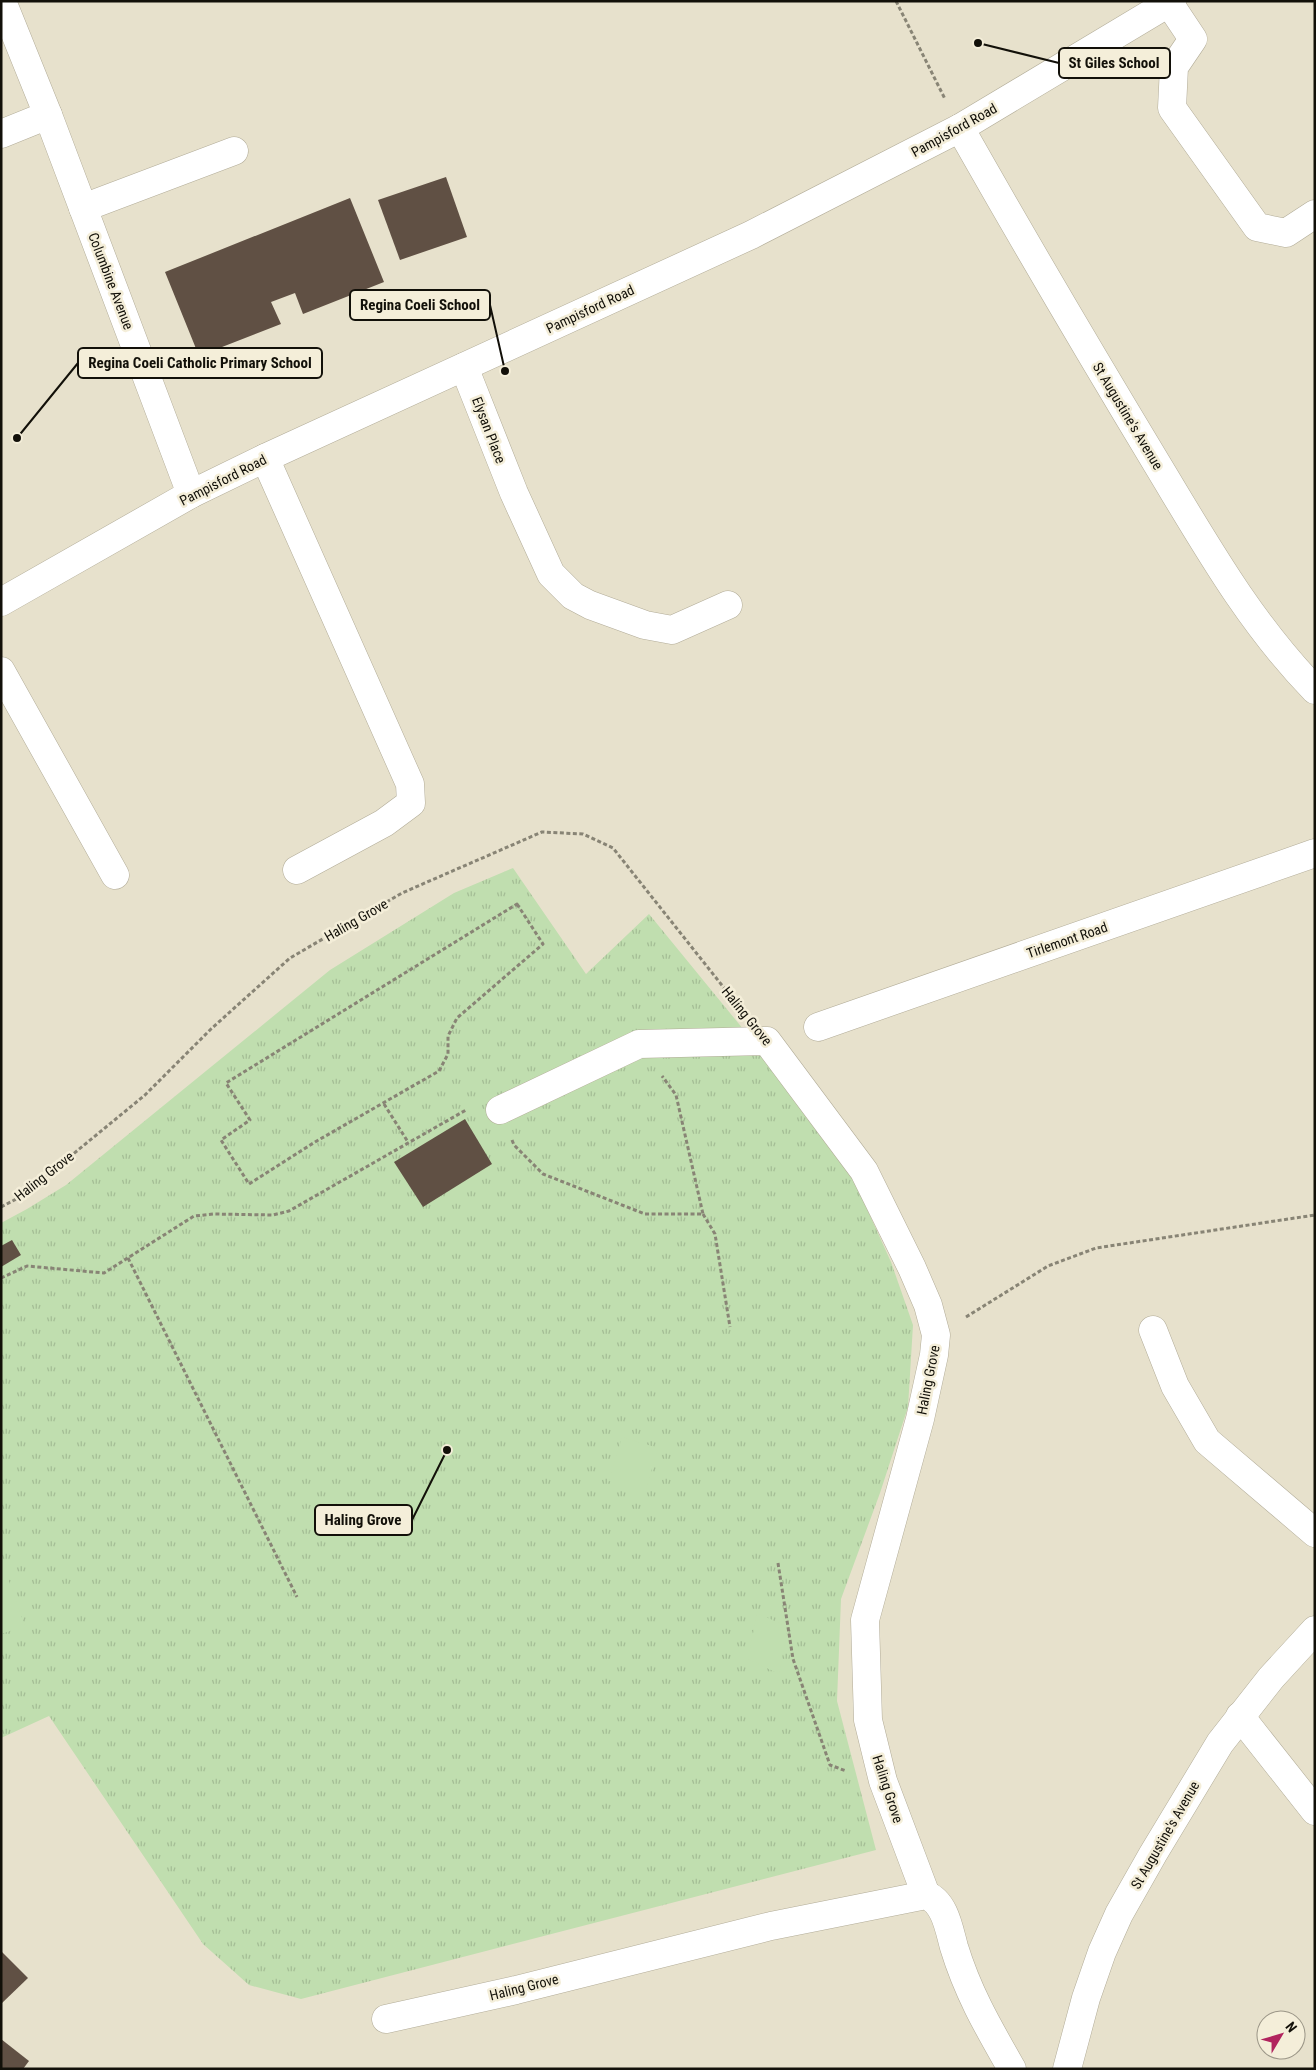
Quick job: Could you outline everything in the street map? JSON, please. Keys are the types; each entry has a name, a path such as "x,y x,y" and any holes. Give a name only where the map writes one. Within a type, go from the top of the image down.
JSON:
{"street":[{"name":"Columbine Avenue","path":"2,1 48,115 191,494"},
{"path":"1171,2 1193,39 1174,67 1172,108 1257,227 1286,234 1315,214"},
{"name":"Pampisford Road","path":"1,602 191,494 265,458 751,236 960,128 1171,2"},
{"path":"1,134 48,115"},
{"name":"St Augustine's Avenue","path":"960,128 1069,319 1236,594 1284,658 1315,690"},
{"path":"83,208 234,151"},
{"name":"Elysan Place","path":"464,367 514,493 551,574 573,596 590,605 645,625 672,630 728,605"},
{"path":"265,458 410,784 411,803 384,823 298,870"},
{"path":"1,671 115,875"},
{"name":"Tirlemont Road","path":"818,1027 1315,853"},
{"path":"500,1110 639,1044 768,1041"},
{"name":"Haling Grove","path":"768,1041 864,1171 912,1268 928,1305 936,1335 934,1355 920,1419 865,1620 868,1720 883,1781 926,1895"},
{"path":"1152,1330 1175,1386 1207,1442 1315,1533"},
{"name":"St Augustine's Avenue","path":"1067,2069 1086,1998 1102,1952 1119,1914 1215,1750 1240,1716 1295,1650 1315,1630"},
{"path":"1240,1716 1315,1811"},
{"name":"Haling Grove","path":"386,2019 516,1990 771,1926 926,1895 938,1904 946,1918 968,1989 1012,2069"}],"path":[{"path":"896,1 960,128"},
{"name":"Haling Grove","path":"1,1206 22,1196 145,1095 211,1029 290,958 402,893 542,832 582,834 613,848 768,1041"},
{"path":"518,904 544,944 457,1018 448,1036 448,1054 439,1071 384,1104 315,1142 249,1184 222,1140 250,1120 226,1083 518,904"},
{"path":"639,1044 676,1095 702,1214 715,1234 730,1327"},
{"path":"384,1104 408,1142"},
{"path":"1,1278 27,1266 104,1273 194,1216 273,1215 289,1211 478,1104 500,1110 514,1145 543,1174 645,1214 702,1214"},
{"path":"936,1335 1048,1266 1096,1248 1315,1215"},
{"path":"128,1258 297,1597"},
{"path":"778,1563 793,1659 830,1765 856,1775 883,1781"}],"green space":[{"path":"513,868 586,974 649,914 775,1068 854,1180 891,1262 913,1325 908,1407 880,1493 841,1599 837,1701 876,1850 301,1999 249,1985 203,1944 49,1716 1,1738 1,1223 66,1185 330,970 454,893"},
{"path":"622,1437 658,1448 645,1493 609,1481"},
{"path":"1,1559 25,1626 1,1634"},
{"path":"757,1613 788,1627 779,1674 748,1659"}],"building":[{"path":"446,177 467,237 400,260 378,200"},
{"path":"350,198 384,282 303,314 295,293 271,302 281,324 199,356 165,272"},
{"path":"465,1119 492,1164 423,1207 394,1162"},
{"path":"12,1240 21,1255 1,1267 1,1246"},
{"path":"1,1951 28,1978 1,2004"},
{"path":"1,2039 29,2061 23,2069 1,2069"}],"place":[{"name":"St Giles School","path":"978,43"},
{"name":"Regina Coeli School","path":"505,371"},
{"name":"Regina Coeli Catholic Primary School","path":"17,438"},
{"name":"Haling Grove","path":"447,1450"}]}
